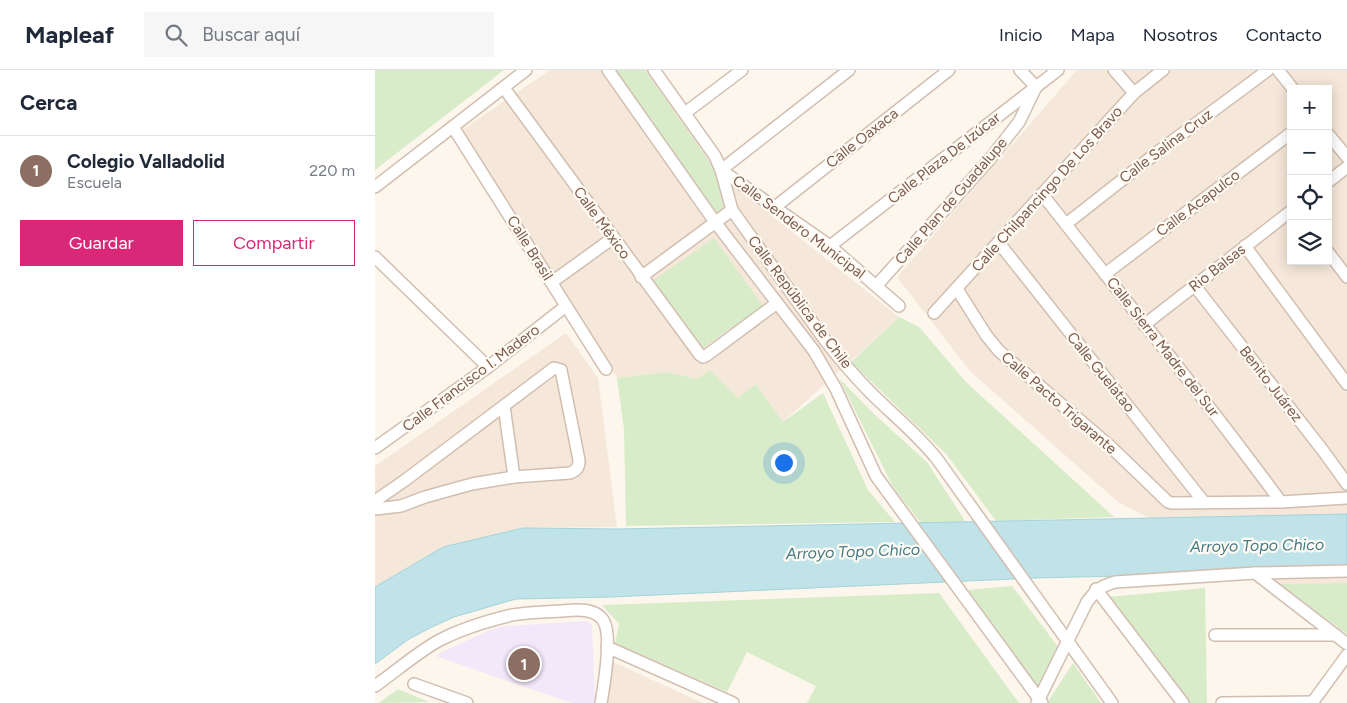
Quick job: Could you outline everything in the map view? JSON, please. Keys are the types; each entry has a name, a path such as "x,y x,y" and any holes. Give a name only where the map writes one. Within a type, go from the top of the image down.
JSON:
{"street":[{"path":"375,187 526,70"},
{"name":"Calle República de Chile","path":"608,70 715,222 823,366 836,389 869,464 1039,702"},
{"name":"Calle República de Chile","path":"654,70 706,141 721,170 732,210 840,359 871,393 923,442 977,514 1112,703"},
{"path":"685,114 742,70"},
{"path":"721,170 849,70"},
{"name":"Calle Oaxaca","path":"775,207 949,70"},
{"path":"1020,70 1036,87"},
{"name":"Calle Plaza De Izúcar","path":"830,246 1058,70"},
{"path":"1114,70 1134,93"},
{"name":"Calle Chilpancingo De Los Bravo","path":"934,314 1134,93 1163,70"},
{"name":"Calle Salina Cruz","path":"1066,224 1159,151 1268,70"},
{"path":"1277,70 1290,85"},
{"name":"Calle Plan de Guadalupe","path":"877,285 990,159 1019,122 1036,87"},
{"name":"Calle México","path":"504,88 641,277 702,356 707,356 777,304"},
{"name":"Calle Brasil","path":"453,127 606,369"},
{"name":"Calle Acapulco","path":"1105,274 1287,136"},
{"path":"1332,139 1347,157"},
{"path":"1332,179 1347,168"},
{"name":"Calle Sendero Municipal","path":"721,170 830,246 899,306"},
{"name":"Calle Sierra Madre del Sur","path":"1042,194 1217,415 1281,502"},
{"path":"641,277 732,210"},
{"name":"Rio Balsas","path":"1144,325 1287,214"},
{"path":"552,282 613,238"},
{"name":"Calle Guelatao","path":"999,243 1203,502"},
{"path":"1245,246 1347,384"},
{"path":"375,257 488,367"},
{"path":"1332,257 1347,277"},
{"name":"Benito Juárez","path":"1195,285 1325,452 1347,484"},
{"name":"Calle Pacto Trigarante","path":"957,289 986,336 999,351 1111,447 1168,502 1203,502"},
{"name":"Calle Francisco I. Madero","path":"375,448 488,367 566,306"},
{"path":"554,368 561,370 579,460 578,468 570,473 514,476 472,484 401,506 375,505 554,368"},
{"path":"504,406 514,476"},
{"path":"1203,502 1281,502 1347,498"},
{"path":"1039,702 1087,602 1096,589 1115,582 1255,573 1347,571"},
{"path":"1255,573 1347,644"},
{"path":"1096,589 1183,703"},
{"path":"375,686 439,641 472,626 513,615 574,610 589,611 603,620 607,630 601,703"},
{"path":"1215,635 1336,635"},
{"path":"607,648 733,703"},
{"path":"1222,703 1312,703 1347,655"},
{"path":"414,684 441,699 467,703"}],"shaded area":[{"path":"550,70 648,70 737,188 899,317 783,422 756,384 738,399 710,370 697,379 666,372 617,378 462,130"},
{"path":"1077,70 1347,70 1347,634 1260,571 1119,503 970,371 897,277"},
{"path":"566,333 598,378 617,527 523,528 443,547 375,587 375,466"},
{"path":"586,621 592,625 595,703 572,703 438,657 437,655 492,629 506,626"},
{"path":"611,661 703,703 606,703"}],"green space":[{"path":"375,70 504,70 375,170"},
{"path":"615,70 645,70 720,177 725,211 718,214 646,117"},
{"path":"714,238 763,306 700,350 652,281"},
{"path":"899,317 919,327 966,382 1114,517 996,521 947,455 851,362"},
{"path":"710,370 738,398 756,384 783,422 823,393 868,490 895,522 626,526 624,429 617,378 666,372 697,379"},
{"path":"839,378 874,414 927,462 965,521 923,526 893,487"},
{"path":"1347,583 1347,634 1278,584"},
{"path":"1012,586 1059,648 1038,691 968,590"},
{"path":"1205,588 1207,703 1190,703 1108,597"},
{"path":"939,593 1019,703 807,703 816,686 747,652 727,692 615,643 619,624 602,605"},
{"path":"1073,663 1101,703 1047,703"},
{"path":"398,689 429,702 379,703"}],"water":[{"name":"Arroyo Topo Chico","path":"1347,514 1347,571 1034,578 612,597 516,599 454,617 432,627 409,639 375,664 375,587 443,547 523,528 618,529"}],"place":[{"name":"Colegio Valladolid","path":"524,664"}]}
